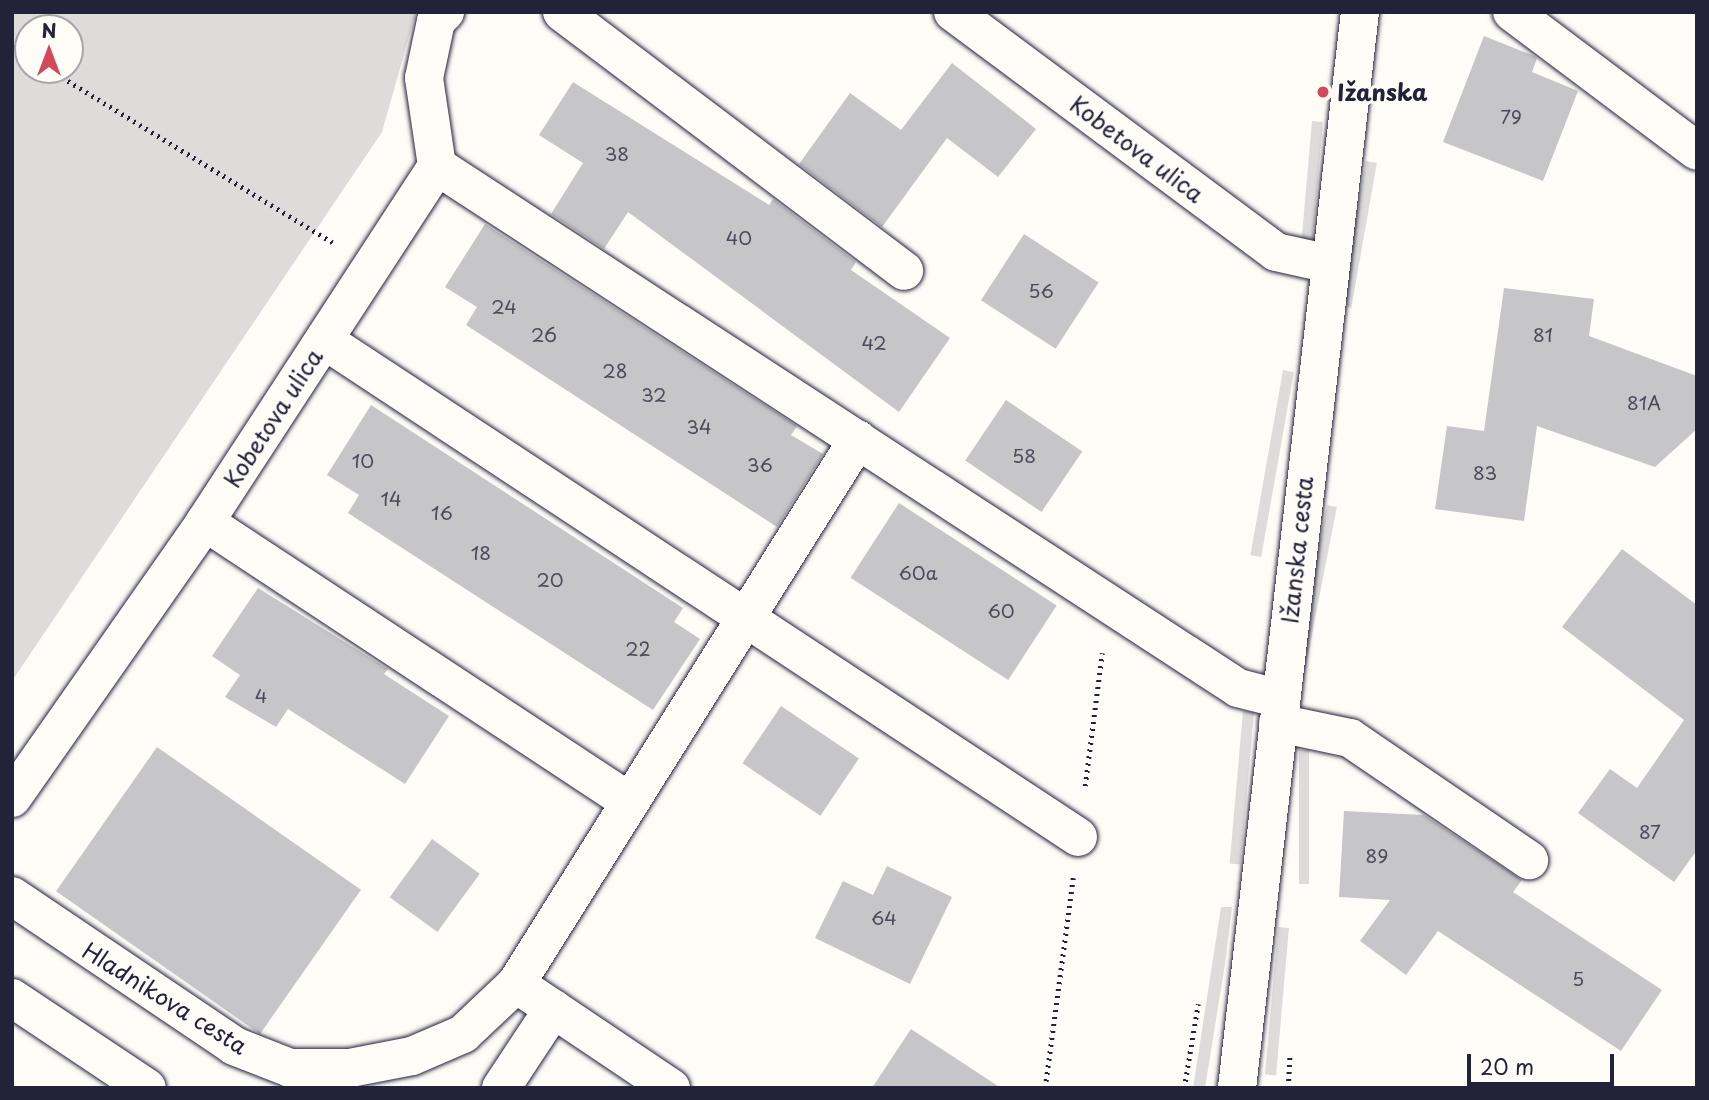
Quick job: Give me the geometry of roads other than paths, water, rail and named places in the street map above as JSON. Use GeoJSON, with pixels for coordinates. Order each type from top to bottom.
{"type":"FeatureCollection","features":[{"type":"Feature","properties":{"kind":"street"},"geometry":{"type":"LineString","coordinates":[[444,12],[436,21],[424,78],[437,166],[1238,688],[1279,711],[1350,738],[1529,860]]}},
{"type":"Feature","properties":{"kind":"street"},"geometry":{"type":"LineString","coordinates":[[562,12],[904,271]]}},
{"type":"Feature","properties":{"kind":"street","name":"Kobetova ulica"},"geometry":{"type":"LineString","coordinates":[[953,12],[1276,252],[1330,264]]}},
{"type":"Feature","properties":{"kind":"street","name":"Ižanska cesta"},"geometry":{"type":"LineString","coordinates":[[1237,1088],[1360,12]]}},
{"type":"Feature","properties":{"kind":"street"},"geometry":{"type":"LineString","coordinates":[[1512,12],[1697,151]]}},
{"type":"Feature","properties":{"kind":"street","name":"Kobetova ulica"},"geometry":{"type":"LineString","coordinates":[[12,798],[205,522],[437,166]]}},
{"type":"Feature","properties":{"kind":"street"},"geometry":{"type":"LineString","coordinates":[[324,340],[744,620],[1078,837]]}},
{"type":"Feature","properties":{"kind":"street","name":"Hladnikova cesta"},"geometry":{"type":"LineString","coordinates":[[12,896],[234,1046],[290,1068],[350,1068],[412,1056],[463,1034],[516,984],[858,439]]}},
{"type":"Feature","properties":{"kind":"street"},"geometry":{"type":"LineString","coordinates":[[205,522],[631,802]]}},
{"type":"Feature","properties":{"kind":"street"},"geometry":{"type":"LineString","coordinates":[[516,984],[671,1088]]}},
{"type":"Feature","properties":{"kind":"street"},"geometry":{"type":"LineString","coordinates":[[12,998],[147,1088]]}},
{"type":"Feature","properties":{"kind":"street"},"geometry":{"type":"LineString","coordinates":[[500,1088],[553,1009]]}},
{"type":"Feature","properties":{"kind":"place","name":"Ižanska"},"geometry":{"type":"Point","coordinates":[1323,92]}}]}
